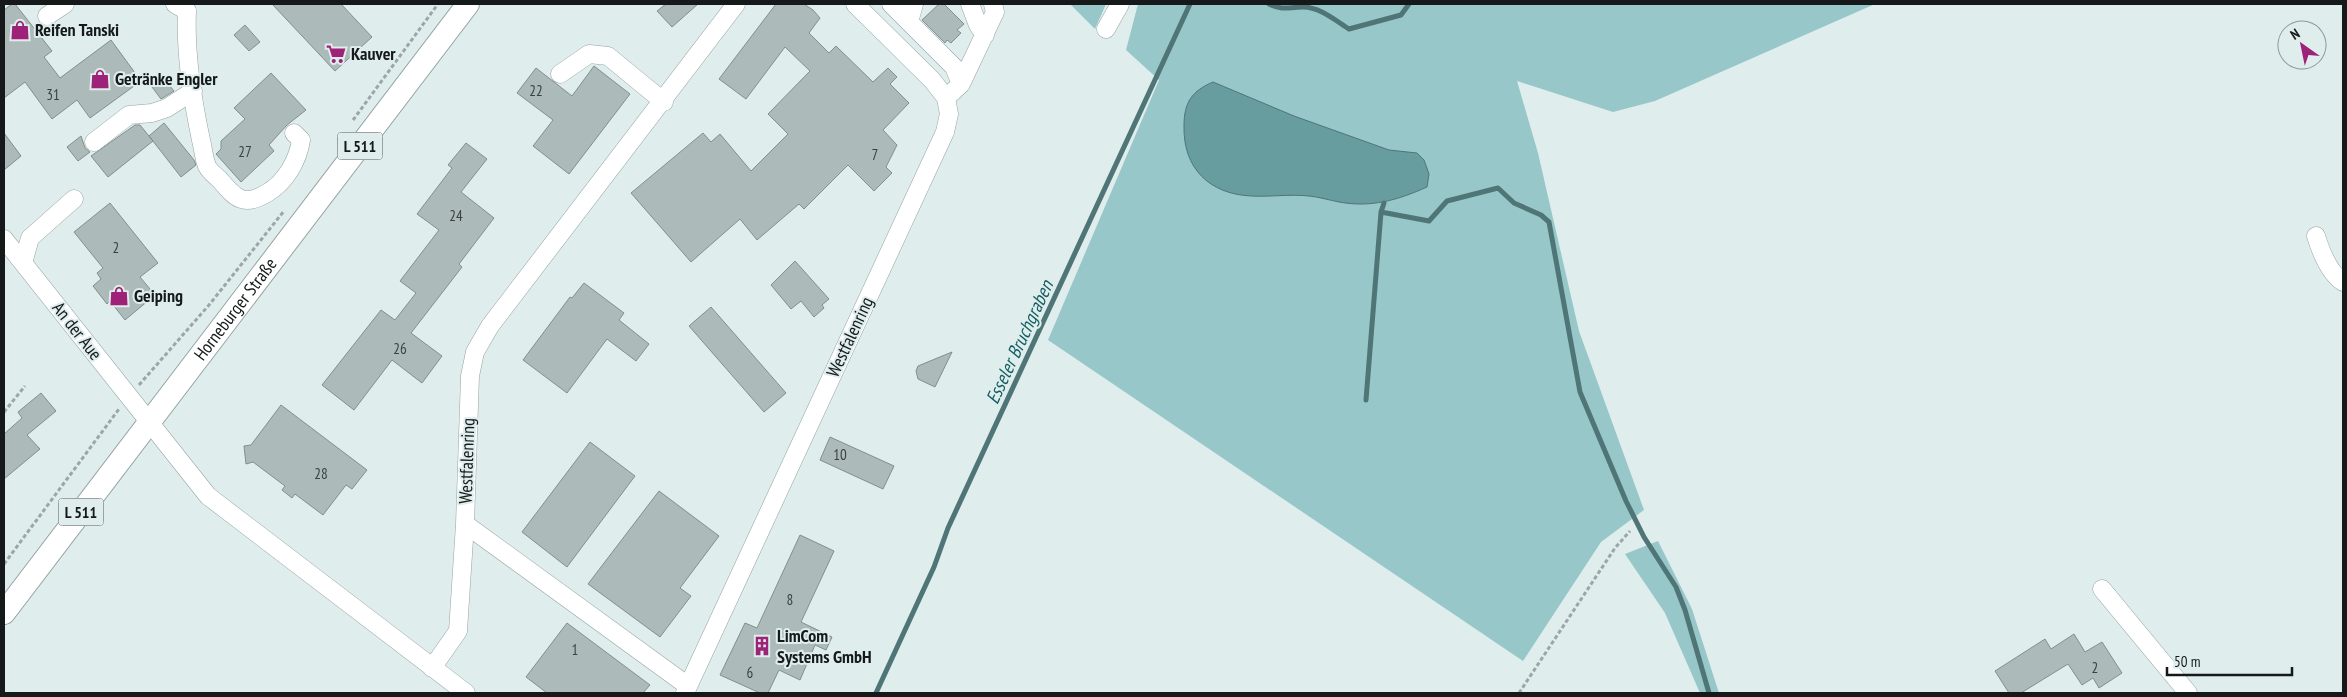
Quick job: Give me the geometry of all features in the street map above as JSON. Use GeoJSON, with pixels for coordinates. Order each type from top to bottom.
{"type":"FeatureCollection","features":[{"type":"Feature","properties":{"kind":"main road","name":"Horneburger Straße"},"geometry":{"type":"LineString","coordinates":[[4,613],[468,4]]}},
{"type":"Feature","properties":{"kind":"street"},"geometry":{"type":"LineString","coordinates":[[47,16],[65,4]]}},
{"type":"Feature","properties":{"kind":"street","name":"Westfalenring"},"geometry":{"type":"LineString","coordinates":[[432,668],[458,631],[465,524],[470,376],[475,352],[490,326],[664,102],[736,4]]}},
{"type":"Feature","properties":{"kind":"street"},"geometry":{"type":"LineString","coordinates":[[855,4],[932,80],[946,98],[961,84],[982,30],[995,12],[993,4]]}},
{"type":"Feature","properties":{"kind":"street"},"geometry":{"type":"LineString","coordinates":[[960,4],[982,30]]}},
{"type":"Feature","properties":{"kind":"street"},"geometry":{"type":"LineString","coordinates":[[970,4],[982,30]]}},
{"type":"Feature","properties":{"kind":"street"},"geometry":{"type":"LineString","coordinates":[[1106,29],[1120,4]]}},
{"type":"Feature","properties":{"kind":"street"},"geometry":{"type":"LineString","coordinates":[[181,7],[194,91],[196,118],[207,167],[234,196],[244,201],[259,198],[273,190],[291,169],[298,156],[301,140],[294,134]]}},
{"type":"Feature","properties":{"kind":"street"},"geometry":{"type":"LineString","coordinates":[[903,9],[954,67],[961,84]]}},
{"type":"Feature","properties":{"kind":"street"},"geometry":{"type":"LineString","coordinates":[[560,74],[589,54],[608,56],[664,102]]}},
{"type":"Feature","properties":{"kind":"street"},"geometry":{"type":"LineString","coordinates":[[94,142],[129,115],[152,113],[167,108],[194,91]]}},
{"type":"Feature","properties":{"kind":"street","name":"Westfalenring"},"geometry":{"type":"LineString","coordinates":[[686,690],[945,132],[948,114],[946,98]]}},
{"type":"Feature","properties":{"kind":"street"},"geometry":{"type":"LineString","coordinates":[[23,263],[30,238],[74,199]]}},
{"type":"Feature","properties":{"kind":"street"},"geometry":{"type":"LineString","coordinates":[[2316,236],[2321,251],[2337,278],[2343,282]]}},
{"type":"Feature","properties":{"kind":"street","name":"An der Aue"},"geometry":{"type":"LineString","coordinates":[[4,239],[149,424]]}},
{"type":"Feature","properties":{"kind":"street"},"geometry":{"type":"LineString","coordinates":[[149,424],[208,496],[466,693]]}},
{"type":"Feature","properties":{"kind":"street"},"geometry":{"type":"LineString","coordinates":[[465,524],[686,690]]}},
{"type":"Feature","properties":{"kind":"street"},"geometry":{"type":"LineString","coordinates":[[2102,589],[2188,693]]}},
{"type":"Feature","properties":{"kind":"path"},"geometry":{"type":"LineString","coordinates":[[348,127],[438,4]]}},
{"type":"Feature","properties":{"kind":"path"},"geometry":{"type":"LineString","coordinates":[[4,564],[128,397],[209,305],[289,205]]}},
{"type":"Feature","properties":{"kind":"path"},"geometry":{"type":"LineString","coordinates":[[4,412],[25,386]]}},
{"type":"Feature","properties":{"kind":"path"},"geometry":{"type":"LineString","coordinates":[[1519,693],[1615,548],[1630,531]]}},
{"type":"Feature","properties":{"kind":"shaded area"},"geometry":{"type":"Polygon","coordinates":[[[1070,4],[1106,4],[1095,29],[1070,4]]]}},
{"type":"Feature","properties":{"kind":"shaded area"},"geometry":{"type":"Polygon","coordinates":[[[1138,4],[1875,4],[1655,101],[1613,112],[1517,81],[1538,153],[1579,331],[1644,510],[1601,542],[1523,661],[1048,340],[1159,80],[1126,50],[1138,4]]]}},
{"type":"Feature","properties":{"kind":"shaded area"},"geometry":{"type":"Polygon","coordinates":[[[1213,82],[1294,116],[1389,150],[1417,153],[1424,160],[1429,174],[1427,187],[1406,196],[1384,202],[1362,204],[1351,204],[1302,195],[1251,196],[1223,190],[1201,176],[1188,154],[1185,141],[1184,118],[1188,104],[1200,89],[1213,82]]]}},
{"type":"Feature","properties":{"kind":"shaded area"},"geometry":{"type":"Polygon","coordinates":[[[1658,541],[1692,609],[1719,693],[1700,693],[1665,613],[1625,554],[1658,541]]]}},
{"type":"Feature","properties":{"kind":"building"},"geometry":{"type":"Polygon","coordinates":[[[15,4],[52,51],[44,57],[60,78],[111,40],[141,81],[90,118],[77,100],[52,119],[25,82],[4,98],[4,10],[15,4]]]}},
{"type":"Feature","properties":{"kind":"building","name":"Kauver"},"geometry":{"type":"Polygon","coordinates":[[[272,4],[341,4],[372,37],[335,71],[272,4]]]}},
{"type":"Feature","properties":{"kind":"building"},"geometry":{"type":"Polygon","coordinates":[[[666,4],[698,4],[672,27],[657,11],[666,4]]]}},
{"type":"Feature","properties":{"kind":"building"},"geometry":{"type":"Polygon","coordinates":[[[776,4],[804,4],[813,10],[820,18],[809,33],[829,53],[836,46],[873,82],[888,68],[897,77],[890,84],[909,103],[883,130],[897,145],[886,167],[892,173],[874,191],[848,165],[804,209],[799,204],[757,240],[740,219],[691,262],[631,193],[703,133],[711,142],[720,134],[751,171],[788,134],[768,114],[810,71],[785,47],[746,99],[719,79],[776,4]]]}},
{"type":"Feature","properties":{"kind":"building"},"geometry":{"type":"Polygon","coordinates":[[[939,4],[944,4],[964,24],[957,30],[961,33],[951,43],[947,40],[945,43],[922,20],[939,4]]]}},
{"type":"Feature","properties":{"kind":"building"},"geometry":{"type":"Polygon","coordinates":[[[245,25],[260,42],[249,51],[234,35],[245,25]]]}},
{"type":"Feature","properties":{"kind":"building"},"geometry":{"type":"Polygon","coordinates":[[[594,66],[630,94],[569,174],[533,146],[553,120],[517,93],[536,68],[572,96],[594,66]]]}},
{"type":"Feature","properties":{"kind":"building"},"geometry":{"type":"Polygon","coordinates":[[[271,73],[306,110],[287,125],[269,145],[274,151],[241,182],[216,154],[221,149],[221,141],[245,119],[234,108],[271,73]]]}},
{"type":"Feature","properties":{"kind":"building"},"geometry":{"type":"Polygon","coordinates":[[[161,75],[174,91],[161,99],[149,83],[161,75]]]}},
{"type":"Feature","properties":{"kind":"building"},"geometry":{"type":"Polygon","coordinates":[[[164,123],[196,165],[181,177],[149,136],[164,123]]]}},
{"type":"Feature","properties":{"kind":"building"},"geometry":{"type":"Polygon","coordinates":[[[135,125],[140,125],[153,141],[108,177],[91,156],[135,125]]]}},
{"type":"Feature","properties":{"kind":"building"},"geometry":{"type":"Polygon","coordinates":[[[4,133],[21,156],[4,170],[4,133]]]}},
{"type":"Feature","properties":{"kind":"building"},"geometry":{"type":"Polygon","coordinates":[[[81,136],[85,148],[90,152],[78,161],[67,147],[81,136]]]}},
{"type":"Feature","properties":{"kind":"building"},"geometry":{"type":"Polygon","coordinates":[[[466,143],[487,159],[461,192],[494,218],[459,264],[462,267],[411,333],[442,356],[422,383],[392,360],[354,410],[322,385],[381,310],[395,320],[416,293],[400,281],[439,230],[417,214],[452,168],[448,165],[466,143]]]}},
{"type":"Feature","properties":{"kind":"building"},"geometry":{"type":"Polygon","coordinates":[[[110,203],[158,263],[140,277],[155,295],[125,320],[110,301],[107,304],[93,286],[101,279],[97,273],[103,268],[74,232],[110,203]]]}},
{"type":"Feature","properties":{"kind":"building"},"geometry":{"type":"Polygon","coordinates":[[[795,261],[829,299],[822,305],[824,308],[814,317],[801,301],[791,309],[771,285],[795,261]]]}},
{"type":"Feature","properties":{"kind":"building"},"geometry":{"type":"Polygon","coordinates":[[[584,283],[624,313],[619,320],[649,344],[636,361],[607,339],[567,393],[523,360],[570,297],[572,298],[584,283]]]}},
{"type":"Feature","properties":{"kind":"building"},"geometry":{"type":"Polygon","coordinates":[[[711,307],[786,393],[764,412],[689,326],[711,307]]]}},
{"type":"Feature","properties":{"kind":"building"},"geometry":{"type":"Polygon","coordinates":[[[952,352],[935,387],[918,379],[916,371],[918,366],[952,352]]]}},
{"type":"Feature","properties":{"kind":"building"},"geometry":{"type":"Polygon","coordinates":[[[41,393],[56,411],[27,435],[40,449],[4,479],[4,434],[22,418],[18,412],[41,393]]]}},
{"type":"Feature","properties":{"kind":"building"},"geometry":{"type":"Polygon","coordinates":[[[281,405],[367,470],[352,489],[346,485],[323,515],[295,494],[292,498],[282,490],[285,486],[253,462],[246,464],[244,446],[251,445],[281,405]]]}},
{"type":"Feature","properties":{"kind":"building"},"geometry":{"type":"Polygon","coordinates":[[[830,437],[894,466],[883,489],[820,460],[830,437]]]}},
{"type":"Feature","properties":{"kind":"building"},"geometry":{"type":"Polygon","coordinates":[[[590,442],[635,476],[567,567],[522,532],[590,442]]]}},
{"type":"Feature","properties":{"kind":"building"},"geometry":{"type":"Polygon","coordinates":[[[659,491],[719,536],[680,588],[691,596],[660,637],[588,584],[659,491]]]}},
{"type":"Feature","properties":{"kind":"building"},"geometry":{"type":"Polygon","coordinates":[[[800,535],[834,551],[801,622],[832,637],[826,650],[815,645],[800,680],[779,670],[768,693],[760,693],[720,675],[745,623],[757,628],[800,535]]]}},
{"type":"Feature","properties":{"kind":"building"},"geometry":{"type":"Polygon","coordinates":[[[567,623],[650,685],[643,693],[547,693],[526,677],[567,623]]]}},
{"type":"Feature","properties":{"kind":"building"},"geometry":{"type":"Polygon","coordinates":[[[2074,634],[2085,652],[2102,642],[2122,673],[2099,688],[2093,678],[2082,685],[2068,664],[2021,693],[2009,693],[1995,671],[2045,639],[2051,649],[2074,634]]]}},
{"type":"Feature","properties":{"kind":"waterway","name":"Esseler Bruchgraben"},"geometry":{"type":"LineString","coordinates":[[876,693],[934,567],[948,528],[1190,4]]}},
{"type":"Feature","properties":{"kind":"waterway","name":"Esseler Bruchgraben"},"geometry":{"type":"LineString","coordinates":[[1269,4],[1282,8],[1303,7],[1316,9],[1349,29],[1401,15],[1409,4]]}},
{"type":"Feature","properties":{"kind":"waterway"},"geometry":{"type":"LineString","coordinates":[[1384,203],[1381,212],[1429,221],[1447,201],[1498,188],[1514,203],[1541,215],[1549,222],[1580,392],[1626,501],[1644,537],[1676,587],[1685,610],[1709,693]]}},
{"type":"Feature","properties":{"kind":"waterway"},"geometry":{"type":"LineString","coordinates":[[1366,400],[1381,212]]}},
{"type":"Feature","properties":{"kind":"place","name":"Reifen Tanski"},"geometry":{"type":"Point","coordinates":[20,30]}},
{"type":"Feature","properties":{"kind":"place","name":"Kauver"},"geometry":{"type":"Point","coordinates":[336,54]}},
{"type":"Feature","properties":{"kind":"place","name":"Getränke Engler"},"geometry":{"type":"Point","coordinates":[100,79]}},
{"type":"Feature","properties":{"kind":"place","name":"Geiping"},"geometry":{"type":"Point","coordinates":[119,296]}},
{"type":"Feature","properties":{"kind":"place","name":"LimCom Systems GmbH"},"geometry":{"type":"Point","coordinates":[762,646]}}]}
